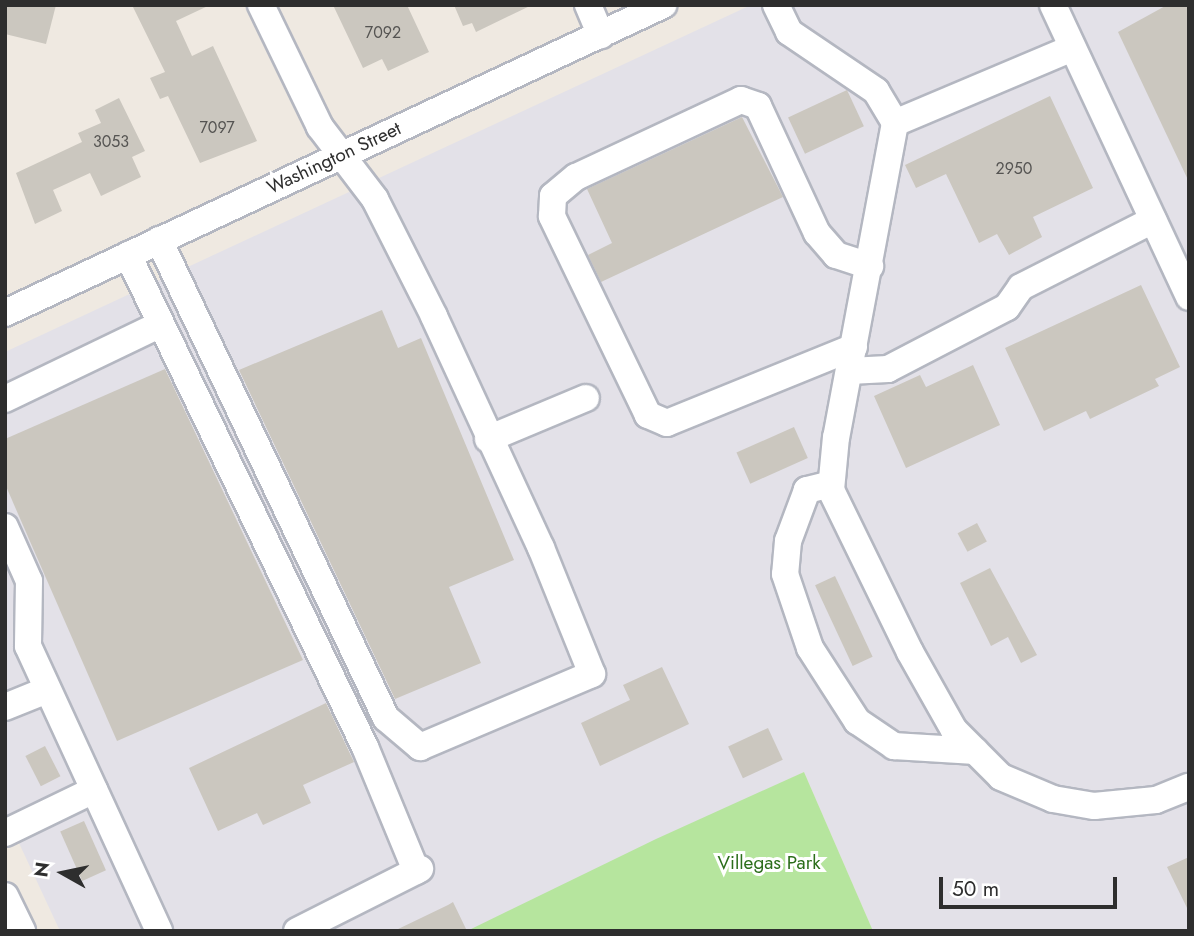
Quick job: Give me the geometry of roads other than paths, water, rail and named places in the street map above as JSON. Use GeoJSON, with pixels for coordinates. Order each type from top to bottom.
{"type":"FeatureCollection","features":[{"type":"Feature","properties":{"kind":"street"},"geometry":{"type":"LineString","coordinates":[[159,240],[386,718],[421,747],[593,674],[541,548],[488,439],[435,316],[375,199],[320,127],[261,5]]}},
{"type":"Feature","properties":{"kind":"street"},"geometry":{"type":"LineString","coordinates":[[588,5],[601,35]]}},
{"type":"Feature","properties":{"kind":"street","name":"Washington Street"},"geometry":{"type":"LineString","coordinates":[[5,313],[663,5]]}},
{"type":"Feature","properties":{"kind":"street"},"geometry":{"type":"LineString","coordinates":[[776,5],[789,32],[876,91],[895,123],[851,359],[831,484],[910,652],[954,730],[1002,776],[1053,799],[1094,806],[1156,800],[1189,787]]}},
{"type":"Feature","properties":{"kind":"street"},"geometry":{"type":"LineString","coordinates":[[1053,5],[1070,49],[1189,297]]}},
{"type":"Feature","properties":{"kind":"street"},"geometry":{"type":"LineString","coordinates":[[895,123],[1070,49]]}},
{"type":"Feature","properties":{"kind":"street"},"geometry":{"type":"LineString","coordinates":[[870,266],[836,255],[817,233],[758,106],[741,100],[576,177],[553,196],[552,216],[648,415],[667,423],[851,359],[888,369],[1007,307],[1021,287],[1153,220]]}},
{"type":"Feature","properties":{"kind":"street"},"geometry":{"type":"LineString","coordinates":[[128,255],[159,325],[365,747],[418,870],[297,931]]}},
{"type":"Feature","properties":{"kind":"street"},"geometry":{"type":"LineString","coordinates":[[5,399],[159,325]]}},
{"type":"Feature","properties":{"kind":"street"},"geometry":{"type":"LineString","coordinates":[[488,439],[586,398]]}},
{"type":"Feature","properties":{"kind":"street"},"geometry":{"type":"LineString","coordinates":[[831,484],[807,490],[788,541],[785,574],[810,648],[857,721],[894,746],[975,751]]}},
{"type":"Feature","properties":{"kind":"street"},"geometry":{"type":"LineString","coordinates":[[5,527],[29,581],[28,646],[159,931]]}},
{"type":"Feature","properties":{"kind":"street"},"geometry":{"type":"LineString","coordinates":[[5,707],[47,690]]}},
{"type":"Feature","properties":{"kind":"street"},"geometry":{"type":"LineString","coordinates":[[5,833],[94,790]]}},
{"type":"Feature","properties":{"kind":"street"},"geometry":{"type":"LineString","coordinates":[[5,896],[22,931]]}},
{"type":"Feature","properties":{"kind":"park label","name":"Villegas Park"},"geometry":{"type":"Point","coordinates":[769,863]}}]}
